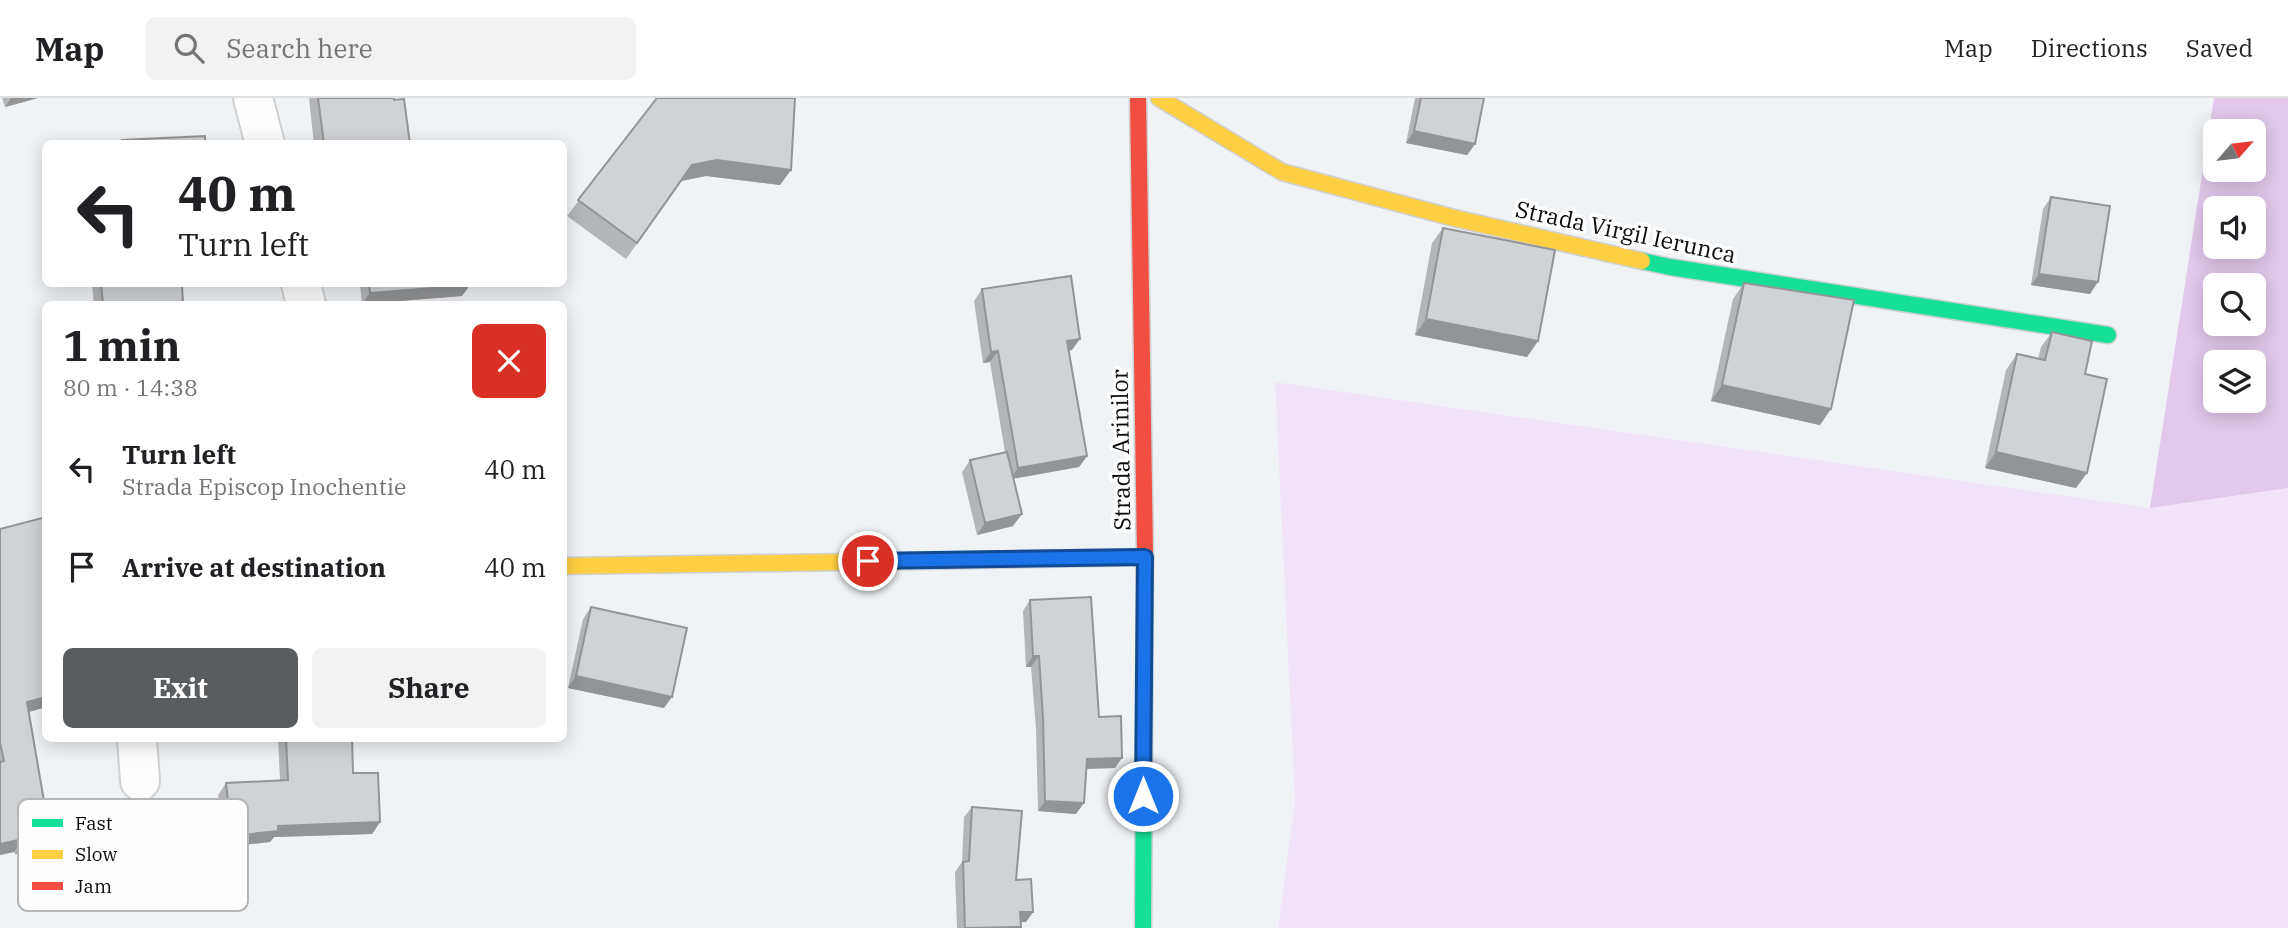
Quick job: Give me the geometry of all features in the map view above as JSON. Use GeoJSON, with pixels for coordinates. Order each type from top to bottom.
{"type":"FeatureCollection","features":[{"type":"Feature","properties":{"kind":"street"},"geometry":{"type":"LineString","coordinates":[[254,98],[264,140]]}},
{"type":"Feature","properties":{"kind":"street","name":"Strada Arinilor"},"geometry":{"type":"LineString","coordinates":[[1138,98],[1145,557],[1143,928]]}},
{"type":"Feature","properties":{"kind":"street","name":"Strada Virgil Ierunca"},"geometry":{"type":"LineString","coordinates":[[1159,98],[1282,172],[1454,218],[1670,267],[2108,335]]}},
{"type":"Feature","properties":{"kind":"street"},"geometry":{"type":"LineString","coordinates":[[567,566],[1145,557]]}},
{"type":"Feature","properties":{"kind":"street"},"geometry":{"type":"LineString","coordinates":[[137,742],[140,781]]}},
{"type":"Feature","properties":{"kind":"shaded area"},"geometry":{"type":"Polygon","coordinates":[[[2214,98],[2288,98],[2288,488],[2150,508],[2203,168],[2203,182],[2266,182],[2266,119],[2211,119],[2214,98]]]}},
{"type":"Feature","properties":{"kind":"shaded area"},"geometry":{"type":"Polygon","coordinates":[[[1275,382],[2150,508],[2288,488],[2288,928],[1278,928],[1295,801],[1275,382]]]}},
{"type":"Feature","properties":{"kind":"building"},"geometry":{"type":"Polygon","coordinates":[[[318,98],[404,99],[409,140],[323,140],[318,98]]]}},
{"type":"Feature","properties":{"kind":"building"},"geometry":{"type":"Polygon","coordinates":[[[657,98],[795,98],[791,170],[717,160],[692,165],[637,243],[578,200],[657,98]]]}},
{"type":"Feature","properties":{"kind":"building"},"geometry":{"type":"Polygon","coordinates":[[[1421,98],[1484,98],[1475,144],[1414,131],[1421,98]]]}},
{"type":"Feature","properties":{"kind":"building"},"geometry":{"type":"Polygon","coordinates":[[[205,136],[205,140],[122,140],[205,136]]]}},
{"type":"Feature","properties":{"kind":"building"},"geometry":{"type":"Polygon","coordinates":[[[2051,197],[2110,206],[2098,282],[2039,274],[2051,197]]]}},
{"type":"Feature","properties":{"kind":"building"},"geometry":{"type":"Polygon","coordinates":[[[1443,228],[1555,250],[1538,341],[1426,319],[1443,228]]]}},
{"type":"Feature","properties":{"kind":"building"},"geometry":{"type":"Polygon","coordinates":[[[1071,276],[1080,339],[1067,341],[1087,456],[1018,468],[998,351],[991,352],[982,289],[1071,276]]]}},
{"type":"Feature","properties":{"kind":"building"},"geometry":{"type":"Polygon","coordinates":[[[1744,283],[1854,300],[1831,409],[1722,385],[1744,283]]]}},
{"type":"Feature","properties":{"kind":"building"},"geometry":{"type":"Polygon","coordinates":[[[101,287],[182,287],[183,301],[103,301],[101,287]]]}},
{"type":"Feature","properties":{"kind":"building"},"geometry":{"type":"Polygon","coordinates":[[[369,287],[445,287],[370,293],[369,287]]]}},
{"type":"Feature","properties":{"kind":"building"},"geometry":{"type":"Polygon","coordinates":[[[2052,332],[2092,341],[2085,374],[2107,379],[2087,473],[1996,452],[2017,354],[2045,360],[2052,332]]]}},
{"type":"Feature","properties":{"kind":"building"},"geometry":{"type":"Polygon","coordinates":[[[1007,452],[1022,514],[985,523],[970,460],[1007,452]]]}},
{"type":"Feature","properties":{"kind":"building"},"geometry":{"type":"Polygon","coordinates":[[[42,518],[42,698],[27,702],[44,799],[18,799],[18,840],[0,844],[0,762],[4,761],[0,743],[0,529],[42,518]]]}},
{"type":"Feature","properties":{"kind":"building"},"geometry":{"type":"Polygon","coordinates":[[[1091,597],[1099,717],[1121,716],[1122,758],[1087,759],[1084,803],[1045,801],[1039,656],[1033,656],[1030,600],[1091,597]]]}},
{"type":"Feature","properties":{"kind":"building"},"geometry":{"type":"Polygon","coordinates":[[[591,607],[687,628],[672,697],[576,676],[591,607]]]}},
{"type":"Feature","properties":{"kind":"building"},"geometry":{"type":"Polygon","coordinates":[[[286,742],[352,742],[353,773],[378,773],[380,822],[278,826],[278,831],[248,834],[248,799],[228,799],[226,783],[288,780],[286,742]]]}},
{"type":"Feature","properties":{"kind":"building"},"geometry":{"type":"Polygon","coordinates":[[[972,807],[1022,811],[1016,880],[1031,879],[1033,912],[1020,912],[1021,927],[965,928],[963,862],[969,861],[972,807]]]}},
{"type":"Feature","properties":{"kind":"traffic: fast"},"geometry":{"type":"LineString","coordinates":[[1642,261],[2108,335]]}},
{"type":"Feature","properties":{"kind":"traffic: fast"},"geometry":{"type":"LineString","coordinates":[[1143,928],[1145,555]]}},
{"type":"Feature","properties":{"kind":"traffic: slow"},"geometry":{"type":"LineString","coordinates":[[1159,98],[1282,172],[1454,218],[1642,261]]}},
{"type":"Feature","properties":{"kind":"traffic: slow"},"geometry":{"type":"LineString","coordinates":[[567,566],[911,561]]}},
{"type":"Feature","properties":{"kind":"traffic: jam"},"geometry":{"type":"LineString","coordinates":[[1138,98],[1145,555]]}},
{"type":"Feature","properties":{"kind":"traffic: jam"},"geometry":{"type":"LineString","coordinates":[[911,561],[1145,557]]}},
{"type":"Feature","properties":{"kind":"route"},"geometry":{"type":"LineString","coordinates":[[868,561],[1145,557],[1143,796]]}}]}
